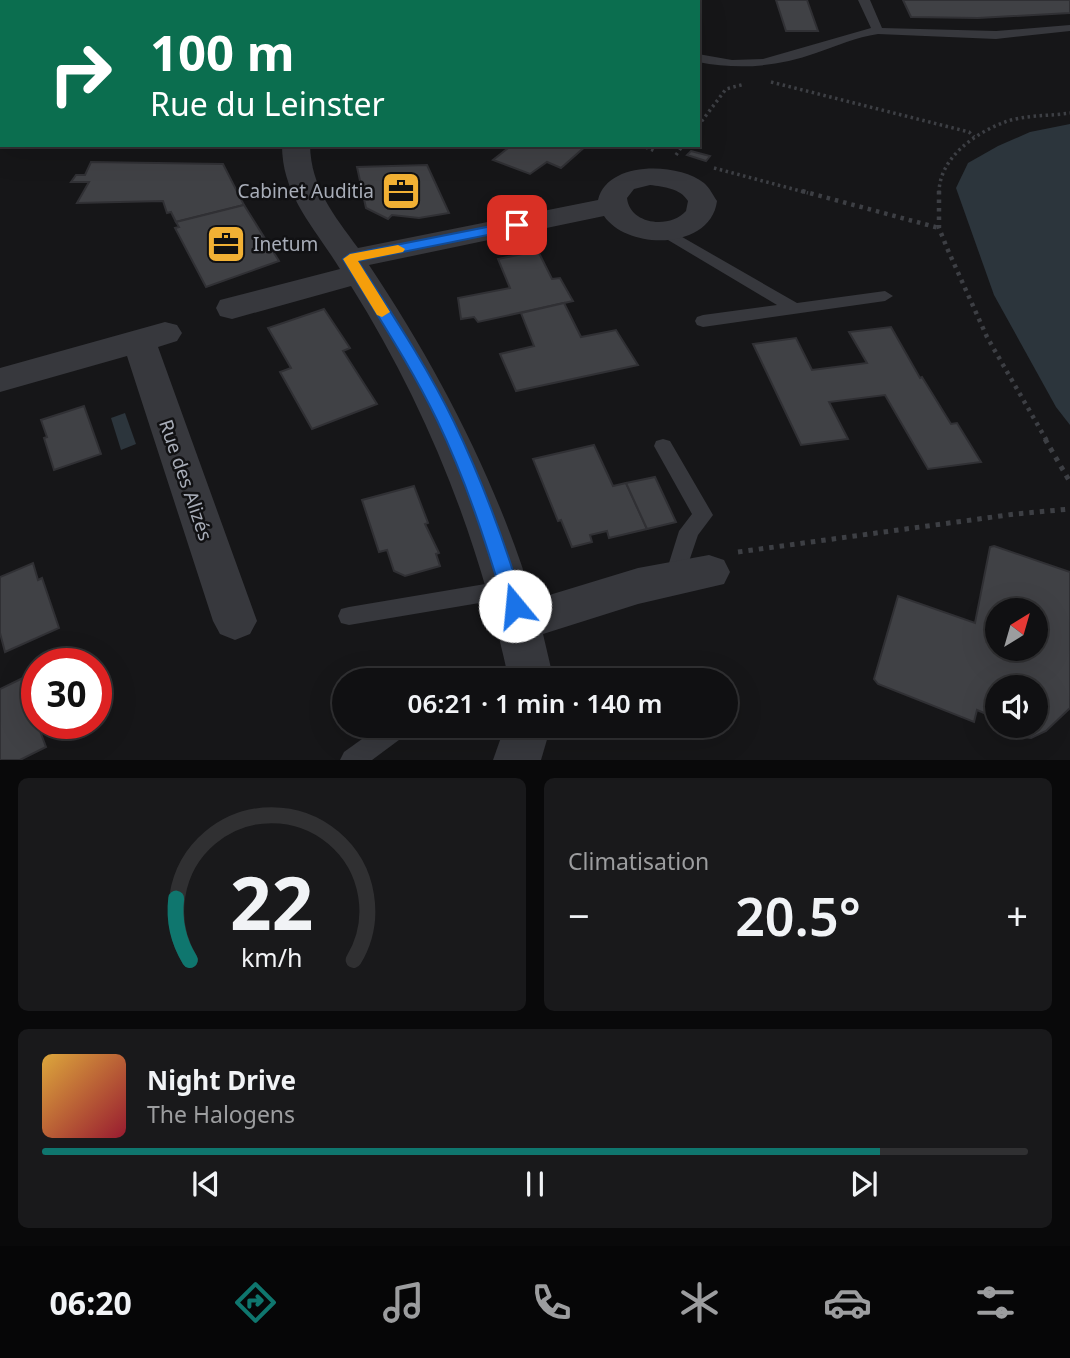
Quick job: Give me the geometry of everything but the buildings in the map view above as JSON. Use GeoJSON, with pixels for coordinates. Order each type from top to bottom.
{"type":"FeatureCollection","features":[{"type":"Feature","properties":{"kind":"street"},"geometry":{"type":"LineString","coordinates":[[296,147],[300,183],[314,212],[354,266],[404,345],[446,420],[487,517],[515,606],[529,668]]}},
{"type":"Feature","properties":{"kind":"street"},"geometry":{"type":"LineString","coordinates":[[663,177],[689,185],[704,201],[704,209],[691,224],[663,231],[625,221],[612,206],[611,197],[616,190],[635,179],[663,177]]}},
{"type":"Feature","properties":{"kind":"street"},"geometry":{"type":"LineString","coordinates":[[232,308],[354,266],[612,206]]}},
{"type":"Feature","properties":{"kind":"street","name":"Rue des Alizés"},"geometry":{"type":"LineString","coordinates":[[0,380],[152,336],[235,621]]}},
{"type":"Feature","properties":{"kind":"street"},"geometry":{"type":"LineString","coordinates":[[515,606],[692,575]]}},
{"type":"Feature","properties":{"kind":"street"},"geometry":{"type":"LineString","coordinates":[[517,760],[524,738]]}},
{"type":"Feature","properties":{"kind":"lane"},"geometry":{"type":"LineString","coordinates":[[864,0],[878,31]]}},
{"type":"Feature","properties":{"kind":"lane"},"geometry":{"type":"LineString","coordinates":[[700,58],[722,64],[760,65],[824,46],[847,35],[878,31],[996,35],[1070,28]]}},
{"type":"Feature","properties":{"kind":"lane"},"geometry":{"type":"LineString","coordinates":[[663,231],[794,308]]}},
{"type":"Feature","properties":{"kind":"lane"},"geometry":{"type":"LineString","coordinates":[[703,321],[885,296]]}},
{"type":"Feature","properties":{"kind":"lane"},"geometry":{"type":"LineString","coordinates":[[663,446],[703,515],[689,531],[692,575]]}},
{"type":"Feature","properties":{"kind":"lane"},"geometry":{"type":"LineString","coordinates":[[349,616],[515,606]]}},
{"type":"Feature","properties":{"kind":"lane"},"geometry":{"type":"LineString","coordinates":[[352,760],[382,738]]}},
{"type":"Feature","properties":{"kind":"path"},"geometry":{"type":"LineString","coordinates":[[761,80],[969,132],[974,137]]}},
{"type":"Feature","properties":{"kind":"path"},"geometry":{"type":"LineString","coordinates":[[700,122],[726,89],[749,83]]}},
{"type":"Feature","properties":{"kind":"path"},"geometry":{"type":"LineString","coordinates":[[1070,113],[1007,121],[974,137],[954,154],[939,182],[939,229],[986,337],[1070,482]]}},
{"type":"Feature","properties":{"kind":"path"},"geometry":{"type":"LineString","coordinates":[[645,147],[662,154]]}},
{"type":"Feature","properties":{"kind":"path"},"geometry":{"type":"LineString","coordinates":[[674,158],[687,161]]}},
{"type":"Feature","properties":{"kind":"path"},"geometry":{"type":"LineString","coordinates":[[714,168],[939,229]]}},
{"type":"Feature","properties":{"kind":"path"},"geometry":{"type":"LineString","coordinates":[[692,575],[704,557],[1015,514],[1070,509]]}},
{"type":"Feature","properties":{"kind":"shaded area"},"geometry":{"type":"Polygon","coordinates":[[[1070,124],[1070,425],[1056,407],[994,295],[956,188],[968,163],[998,146],[1030,132],[1070,124]]]}},
{"type":"Feature","properties":{"kind":"shaded area"},"geometry":{"type":"Polygon","coordinates":[[[125,413],[136,444],[121,450],[111,418],[125,413]]]}},
{"type":"Feature","properties":{"kind":"slow traffic"},"geometry":{"type":"LineString","coordinates":[[382,312],[350,259],[398,249]]}},
{"type":"Feature","properties":{"kind":"place","name":"Cabinet Auditia"},"geometry":{"type":"Point","coordinates":[401,191]}},
{"type":"Feature","properties":{"kind":"place","name":"Inetum"},"geometry":{"type":"Point","coordinates":[226,244]}},
{"type":"Feature","properties":{"kind":"route"},"geometry":{"type":"LineString","coordinates":[[515,606],[487,517],[446,420],[404,345],[350,259],[517,225]]}}]}
